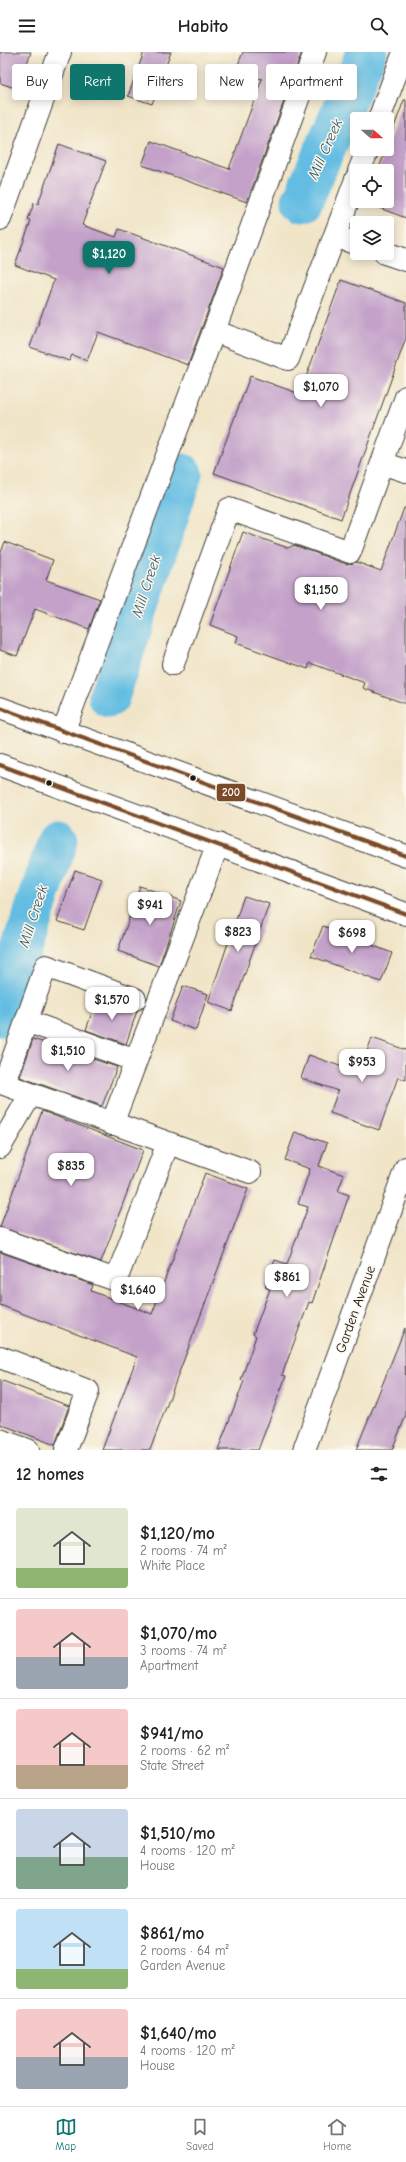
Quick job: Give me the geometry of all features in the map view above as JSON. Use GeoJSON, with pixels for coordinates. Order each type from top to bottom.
{"type":"FeatureCollection","features":[{"type":"Feature","properties":{"kind":"main road"},"geometry":{"type":"LineString","coordinates":[[0,219],[60,52]]}},
{"type":"Feature","properties":{"kind":"main road"},"geometry":{"type":"LineString","coordinates":[[64,732],[214,331],[314,52]]}},
{"type":"Feature","properties":{"kind":"main road"},"geometry":{"type":"LineString","coordinates":[[382,112],[404,52]]}},
{"type":"Feature","properties":{"kind":"main road"},"geometry":{"type":"LineString","coordinates":[[214,331],[288,359],[350,195]]}},
{"type":"Feature","properties":{"kind":"main road"},"geometry":{"type":"LineString","coordinates":[[334,236],[350,242]]}},
{"type":"Feature","properties":{"kind":"main road"},"geometry":{"type":"LineString","coordinates":[[394,256],[406,260]]}},
{"type":"Feature","properties":{"kind":"main road"},"geometry":{"type":"LineString","coordinates":[[173,664],[229,509],[350,552],[406,397]]}},
{"type":"Feature","properties":{"kind":"main road"},"geometry":{"type":"LineString","coordinates":[[382,463],[406,471]]}},
{"type":"Feature","properties":{"kind":"main road"},"geometry":{"type":"LineString","coordinates":[[0,708],[406,856]]}},
{"type":"Feature","properties":{"kind":"main road"},"geometry":{"type":"LineString","coordinates":[[0,765],[406,914]]}},
{"type":"Feature","properties":{"kind":"main road"},"geometry":{"type":"LineString","coordinates":[[112,1124],[218,844]]}},
{"type":"Feature","properties":{"kind":"main road"},"geometry":{"type":"LineString","coordinates":[[135,999],[46,966],[4,1084],[112,1124],[250,1172]]}},
{"type":"Feature","properties":{"kind":"main road"},"geometry":{"type":"LineString","coordinates":[[26,1021],[136,1062]]}},
{"type":"Feature","properties":{"kind":"main road"},"geometry":{"type":"LineString","coordinates":[[0,1146],[30,1094]]}},
{"type":"Feature","properties":{"kind":"main road"},"geometry":{"type":"LineString","coordinates":[[0,1239],[116,1280],[168,1143]]}},
{"type":"Feature","properties":{"kind":"main road","name":"Garden Avenue"},"geometry":{"type":"LineString","coordinates":[[304,1450],[406,1168]]}},
{"type":"Feature","properties":{"kind":"main road"},"geometry":{"type":"LineString","coordinates":[[0,1357],[88,1391],[66,1450]]}},
{"type":"Feature","properties":{"kind":"main road"},"geometry":{"type":"LineString","coordinates":[[0,1440],[28,1450]]}},
{"type":"Feature","properties":{"kind":"building"},"geometry":{"type":"Polygon","coordinates":[[[0,52],[31,52],[27,64],[12,64],[12,87],[0,83],[0,52]]]}},
{"type":"Feature","properties":{"kind":"building"},"geometry":{"type":"Polygon","coordinates":[[[144,52],[171,52],[167,64],[140,64],[144,52]]]}},
{"type":"Feature","properties":{"kind":"building"},"geometry":{"type":"Polygon","coordinates":[[[243,52],[302,52],[298,64],[266,64],[266,100],[284,100],[247,202],[142,165],[151,141],[229,169],[254,100],[258,100],[258,90],[262,79],[258,78],[258,64],[238,64],[243,52]]]}},
{"type":"Feature","properties":{"kind":"building"},"geometry":{"type":"Polygon","coordinates":[[[133,82],[133,98],[128,96],[133,82]]]}},
{"type":"Feature","properties":{"kind":"building"},"geometry":{"type":"Polygon","coordinates":[[[140,100],[153,100],[152,104],[140,100]]]}},
{"type":"Feature","properties":{"kind":"building"},"geometry":{"type":"Polygon","coordinates":[[[404,100],[406,100],[406,218],[379,208],[394,208],[394,164],[381,164],[383,156],[394,156],[394,127],[404,100]]]}},
{"type":"Feature","properties":{"kind":"building"},"geometry":{"type":"Polygon","coordinates":[[[59,144],[106,161],[82,225],[116,237],[119,229],[224,267],[188,365],[98,332],[87,361],[72,355],[69,361],[30,347],[54,280],[15,265],[31,221],[28,220],[34,203],[38,204],[59,144]]]}},
{"type":"Feature","properties":{"kind":"building"},"geometry":{"type":"Polygon","coordinates":[[[341,280],[406,303],[406,338],[341,519],[214,473],[250,376],[300,394],[341,280]]]}},
{"type":"Feature","properties":{"kind":"building"},"geometry":{"type":"Polygon","coordinates":[[[404,508],[406,508],[406,704],[363,688],[365,683],[310,663],[308,669],[236,643],[238,636],[210,625],[243,532],[288,548],[294,545],[346,564],[356,562],[381,571],[404,508]]]}},
{"type":"Feature","properties":{"kind":"building"},"geometry":{"type":"Polygon","coordinates":[[[5,542],[53,560],[46,580],[100,599],[89,629],[35,609],[17,656],[0,650],[0,555],[5,542]]]}},
{"type":"Feature","properties":{"kind":"building"},"geometry":{"type":"Polygon","coordinates":[[[75,870],[102,879],[84,930],[57,921],[75,870]]]}},
{"type":"Feature","properties":{"kind":"building"},"geometry":{"type":"Polygon","coordinates":[[[140,886],[181,901],[159,966],[118,951],[140,886]]]}},
{"type":"Feature","properties":{"kind":"building"},"geometry":{"type":"Polygon","coordinates":[[[244,896],[269,904],[232,1011],[208,1002],[244,896]]]}},
{"type":"Feature","properties":{"kind":"building"},"geometry":{"type":"Polygon","coordinates":[[[323,926],[392,953],[381,982],[311,956],[323,926]]]}},
{"type":"Feature","properties":{"kind":"building"},"geometry":{"type":"Polygon","coordinates":[[[183,986],[208,994],[196,1030],[170,1021],[183,986]]]}},
{"type":"Feature","properties":{"kind":"building"},"geometry":{"type":"Polygon","coordinates":[[[97,998],[137,1011],[126,1044],[86,1030],[97,998]]]}},
{"type":"Feature","properties":{"kind":"building"},"geometry":{"type":"Polygon","coordinates":[[[372,1038],[406,1050],[406,1080],[398,1077],[379,1130],[330,1113],[338,1091],[301,1078],[309,1055],[359,1073],[372,1038]]]}},
{"type":"Feature","properties":{"kind":"building"},"geometry":{"type":"Polygon","coordinates":[[[33,1039],[117,1067],[102,1106],[20,1077],[33,1039]]]}},
{"type":"Feature","properties":{"kind":"building"},"geometry":{"type":"Polygon","coordinates":[[[42,1111],[143,1150],[101,1262],[0,1227],[42,1111]]]}},
{"type":"Feature","properties":{"kind":"building"},"geometry":{"type":"Polygon","coordinates":[[[295,1132],[327,1143],[319,1166],[344,1175],[338,1191],[349,1195],[312,1303],[309,1302],[282,1375],[286,1376],[258,1450],[218,1450],[244,1381],[241,1380],[256,1336],[253,1334],[270,1289],[265,1287],[275,1260],[287,1264],[308,1207],[298,1204],[310,1169],[285,1160],[295,1132]]]}},
{"type":"Feature","properties":{"kind":"building"},"geometry":{"type":"Polygon","coordinates":[[[205,1173],[248,1189],[150,1450],[102,1450],[137,1357],[0,1305],[0,1252],[93,1285],[91,1291],[152,1314],[205,1173]]]}},
{"type":"Feature","properties":{"kind":"building"},"geometry":{"type":"Polygon","coordinates":[[[405,1328],[406,1415],[392,1450],[356,1450],[405,1328]]]}},
{"type":"Feature","properties":{"kind":"building"},"geometry":{"type":"Polygon","coordinates":[[[0,1380],[69,1406],[55,1445],[0,1424],[0,1380]]]}},
{"type":"Feature","properties":{"kind":"waterway","name":"Mill Creek"},"geometry":{"type":"LineString","coordinates":[[302,202],[367,52]]}},
{"type":"Feature","properties":{"kind":"waterway","name":"Mill Creek"},"geometry":{"type":"LineString","coordinates":[[109,697],[182,474]]}},
{"type":"Feature","properties":{"kind":"waterway","name":"Mill Creek"},"geometry":{"type":"LineString","coordinates":[[0,1016],[58,840]]}},
{"type":"Feature","properties":{"kind":"transit line","name":"200"},"geometry":{"type":"LineString","coordinates":[[0,708],[406,856]]}},
{"type":"Feature","properties":{"kind":"transit line","name":"200"},"geometry":{"type":"LineString","coordinates":[[0,765],[406,914]]}}]}
